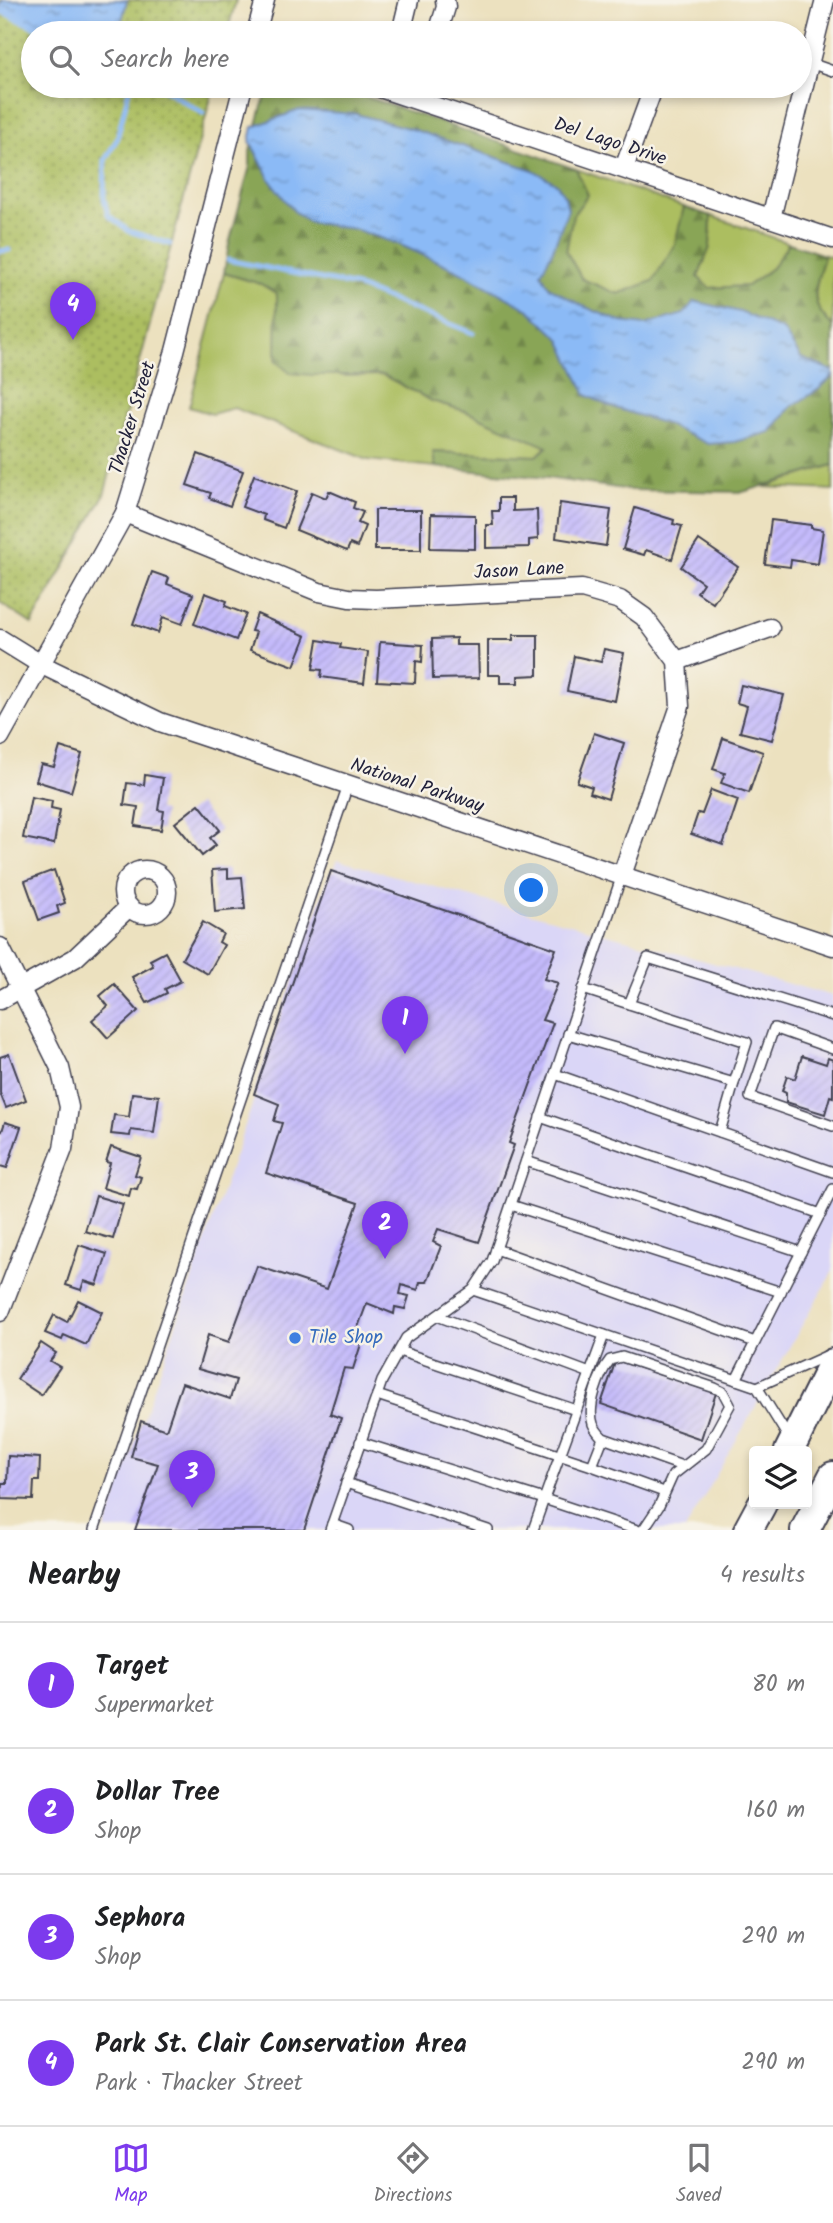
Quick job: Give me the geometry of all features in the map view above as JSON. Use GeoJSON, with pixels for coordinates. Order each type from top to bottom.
{"type":"FeatureCollection","features":[{"type":"Feature","properties":{"kind":"main road"},"geometry":{"type":"LineString","coordinates":[[792,1446],[833,1363]]}},
{"type":"Feature","properties":{"kind":"main road"},"geometry":{"type":"LineString","coordinates":[[805,1530],[833,1476]]}},
{"type":"Feature","properties":{"kind":"main road"},"geometry":{"type":"LineString","coordinates":[[748,1530],[759,1509]]}},
{"type":"Feature","properties":{"kind":"street"},"geometry":{"type":"LineString","coordinates":[[259,21],[265,0]]}},
{"type":"Feature","properties":{"kind":"street"},"geometry":{"type":"LineString","coordinates":[[404,21],[409,0]]}},
{"type":"Feature","properties":{"kind":"street"},"geometry":{"type":"LineString","coordinates":[[442,21],[445,0]]}},
{"type":"Feature","properties":{"kind":"street"},"geometry":{"type":"LineString","coordinates":[[812,55],[825,0]]}},
{"type":"Feature","properties":{"kind":"street","name":"Thacker Street"},"geometry":{"type":"LineString","coordinates":[[0,737],[125,513],[175,351],[240,98]]}},
{"type":"Feature","properties":{"kind":"street","name":"Del Lago Drive"},"geometry":{"type":"LineString","coordinates":[[422,98],[833,239]]}},
{"type":"Feature","properties":{"kind":"street"},"geometry":{"type":"LineString","coordinates":[[624,168],[650,98]]}},
{"type":"Feature","properties":{"kind":"street"},"geometry":{"type":"LineString","coordinates":[[771,219],[801,98]]}},
{"type":"Feature","properties":{"kind":"street","name":"Jason Lane"},"geometry":{"type":"LineString","coordinates":[[125,513],[319,592],[349,598],[582,589],[620,600],[644,617],[677,661]]}},
{"type":"Feature","properties":{"kind":"street"},"geometry":{"type":"LineString","coordinates":[[622,875],[680,706],[677,661],[770,628]]}},
{"type":"Feature","properties":{"kind":"street","name":"National Parkway"},"geometry":{"type":"LineString","coordinates":[[0,639],[42,665],[160,722],[833,946]]}},
{"type":"Feature","properties":{"kind":"street"},"geometry":{"type":"LineString","coordinates":[[0,1000],[75,957],[129,907]]}},
{"type":"Feature","properties":{"kind":"street"},"geometry":{"type":"LineString","coordinates":[[0,947],[60,1068],[69,1107],[63,1149],[0,1312]]}},
{"type":"Feature","properties":{"kind":"lane"},"geometry":{"type":"LineString","coordinates":[[812,65],[833,71]]}},
{"type":"Feature","properties":{"kind":"lane"},"geometry":{"type":"LineString","coordinates":[[94,1530],[348,785]]}},
{"type":"Feature","properties":{"kind":"lane"},"geometry":{"type":"LineString","coordinates":[[349,1530],[331,1527],[377,1395],[399,1351],[406,1338],[473,1290],[492,1261],[622,875]]}},
{"type":"Feature","properties":{"kind":"lane"},"geometry":{"type":"LineString","coordinates":[[629,1004],[648,958],[833,1016]]}},
{"type":"Feature","properties":{"kind":"lane"},"geometry":{"type":"LineString","coordinates":[[583,989],[747,1042],[720,1132]]}},
{"type":"Feature","properties":{"kind":"lane"},"geometry":{"type":"LineString","coordinates":[[833,1049],[774,1028],[750,1097],[833,1126]]}},
{"type":"Feature","properties":{"kind":"lane"},"geometry":{"type":"LineString","coordinates":[[568,1034],[734,1083]]}},
{"type":"Feature","properties":{"kind":"lane"},"geometry":{"type":"LineString","coordinates":[[555,1073],[833,1172]]}},
{"type":"Feature","properties":{"kind":"lane"},"geometry":{"type":"LineString","coordinates":[[540,1118],[821,1214]]}},
{"type":"Feature","properties":{"kind":"lane"},"geometry":{"type":"LineString","coordinates":[[526,1161],[802,1252]]}},
{"type":"Feature","properties":{"kind":"lane"},"geometry":{"type":"LineString","coordinates":[[736,1380],[833,1189]]}},
{"type":"Feature","properties":{"kind":"lane"},"geometry":{"type":"LineString","coordinates":[[511,1205],[781,1292]]}},
{"type":"Feature","properties":{"kind":"lane"},"geometry":{"type":"LineString","coordinates":[[496,1249],[755,1342]]}},
{"type":"Feature","properties":{"kind":"lane"},"geometry":{"type":"LineString","coordinates":[[473,1290],[757,1387],[790,1446]]}},
{"type":"Feature","properties":{"kind":"lane"},"geometry":{"type":"LineString","coordinates":[[437,1316],[590,1373]]}},
{"type":"Feature","properties":{"kind":"lane"},"geometry":{"type":"LineString","coordinates":[[533,1530],[604,1335]]}},
{"type":"Feature","properties":{"kind":"lane"},"geometry":{"type":"LineString","coordinates":[[399,1351],[576,1410]]}},
{"type":"Feature","properties":{"kind":"lane"},"geometry":{"type":"LineString","coordinates":[[757,1387],[833,1353]]}},
{"type":"Feature","properties":{"kind":"lane"},"geometry":{"type":"LineString","coordinates":[[643,1530],[659,1506],[673,1475],[706,1449],[728,1411],[728,1398],[715,1388],[622,1357],[610,1360],[600,1379],[592,1415],[593,1424],[603,1438],[682,1466]]}},
{"type":"Feature","properties":{"kind":"lane"},"geometry":{"type":"LineString","coordinates":[[377,1395],[664,1492]]}},
{"type":"Feature","properties":{"kind":"lane"},"geometry":{"type":"LineString","coordinates":[[592,1466],[603,1438]]}},
{"type":"Feature","properties":{"kind":"lane"},"geometry":{"type":"LineString","coordinates":[[360,1442],[637,1530]]}},
{"type":"Feature","properties":{"kind":"lane"},"geometry":{"type":"LineString","coordinates":[[346,1483],[488,1530]]}},
{"type":"Feature","properties":{"kind":"shaded area"},"geometry":{"type":"Polygon","coordinates":[[[337,860],[833,996],[833,1271],[685,1530],[105,1530],[337,860]]]}},
{"type":"Feature","properties":{"kind":"green space"},"geometry":{"type":"Polygon","coordinates":[[[0,0],[236,0],[230,21],[21,21],[21,98],[211,98],[104,495],[32,624],[0,603],[0,0]]]}},
{"type":"Feature","properties":{"kind":"green space"},"geometry":{"type":"Polygon","coordinates":[[[266,98],[370,98],[576,169],[588,195],[573,215],[566,251],[582,279],[618,294],[653,281],[675,244],[684,207],[711,216],[710,247],[698,277],[709,288],[747,286],[772,268],[789,243],[824,255],[815,293],[819,309],[833,326],[833,465],[743,492],[631,490],[547,478],[435,467],[433,452],[537,456],[547,447],[465,411],[432,401],[383,375],[290,373],[276,361],[277,294],[261,284],[224,273],[266,98]]]}},
{"type":"Feature","properties":{"kind":"green space"},"geometry":{"type":"Polygon","coordinates":[[[576,169],[684,207],[675,244],[653,281],[618,294],[582,279],[566,251],[573,215],[588,195],[576,169]]]}},
{"type":"Feature","properties":{"kind":"green space"},"geometry":{"type":"Polygon","coordinates":[[[711,216],[789,243],[772,268],[747,286],[709,288],[698,277],[710,247],[711,216]]]}},
{"type":"Feature","properties":{"kind":"green space"},"geometry":{"type":"Polygon","coordinates":[[[824,255],[833,257],[833,326],[824,317],[816,301],[816,284],[824,255]]]}},
{"type":"Feature","properties":{"kind":"green space"},"geometry":{"type":"Polygon","coordinates":[[[224,273],[261,284],[278,294],[276,361],[344,376],[383,375],[432,401],[465,411],[547,446],[537,456],[434,452],[435,467],[368,460],[234,408],[212,414],[189,407],[224,273]]]}},
{"type":"Feature","properties":{"kind":"green space"},"geometry":{"type":"Polygon","coordinates":[[[833,465],[833,490],[764,487],[833,465]]]}},
{"type":"Feature","properties":{"kind":"water"},"geometry":{"type":"Polygon","coordinates":[[[4,0],[127,0],[122,21],[21,21],[0,11],[0,4],[4,0]]]}},
{"type":"Feature","properties":{"kind":"water"},"geometry":{"type":"Polygon","coordinates":[[[299,110],[356,114],[415,130],[533,170],[557,184],[568,209],[541,273],[549,287],[583,306],[621,322],[645,325],[684,314],[694,301],[740,312],[783,330],[801,358],[833,371],[833,376],[819,389],[791,407],[770,432],[734,442],[708,444],[663,423],[609,406],[586,395],[560,339],[529,310],[457,270],[398,244],[354,229],[309,222],[294,211],[270,180],[250,141],[253,127],[299,110]]]}},
{"type":"Feature","properties":{"kind":"building"},"geometry":{"type":"Polygon","coordinates":[[[198,454],[243,471],[230,506],[209,498],[211,493],[187,485],[198,454]]]}},
{"type":"Feature","properties":{"kind":"building"},"geometry":{"type":"Polygon","coordinates":[[[254,475],[297,491],[284,528],[263,520],[264,515],[242,507],[254,475]]]}},
{"type":"Feature","properties":{"kind":"building"},"geometry":{"type":"Polygon","coordinates":[[[329,491],[355,502],[353,508],[363,512],[358,523],[365,526],[357,547],[350,544],[347,551],[296,530],[312,492],[326,498],[329,491]]]}},
{"type":"Feature","properties":{"kind":"building"},"geometry":{"type":"Polygon","coordinates":[[[499,498],[513,498],[513,511],[537,510],[538,539],[529,540],[529,547],[486,548],[486,525],[493,525],[492,511],[499,511],[499,498]]]}},
{"type":"Feature","properties":{"kind":"building"},"geometry":{"type":"Polygon","coordinates":[[[560,503],[611,510],[606,546],[556,538],[560,503]]]}},
{"type":"Feature","properties":{"kind":"building"},"geometry":{"type":"Polygon","coordinates":[[[635,508],[674,520],[673,524],[682,526],[672,559],[646,550],[644,555],[623,549],[635,508]]]}},
{"type":"Feature","properties":{"kind":"building"},"geometry":{"type":"Polygon","coordinates":[[[375,510],[421,510],[421,550],[375,550],[375,510]]]}},
{"type":"Feature","properties":{"kind":"building"},"geometry":{"type":"Polygon","coordinates":[[[431,514],[475,515],[475,549],[430,548],[431,514]]]}},
{"type":"Feature","properties":{"kind":"building"},"geometry":{"type":"Polygon","coordinates":[[[771,520],[811,525],[811,528],[823,530],[818,564],[791,560],[790,567],[765,564],[771,520]]]}},
{"type":"Feature","properties":{"kind":"building"},"geometry":{"type":"Polygon","coordinates":[[[699,540],[738,567],[713,603],[697,592],[703,583],[681,567],[699,540]]]}},
{"type":"Feature","properties":{"kind":"building"},"geometry":{"type":"Polygon","coordinates":[[[152,572],[169,578],[167,584],[193,594],[182,624],[163,617],[158,633],[133,624],[152,572]]]}},
{"type":"Feature","properties":{"kind":"building"},"geometry":{"type":"Polygon","coordinates":[[[205,593],[227,601],[225,606],[246,614],[236,640],[194,624],[205,593]]]}},
{"type":"Feature","properties":{"kind":"building"},"geometry":{"type":"Polygon","coordinates":[[[257,614],[306,636],[294,666],[250,650],[256,632],[251,631],[257,614]]]}},
{"type":"Feature","properties":{"kind":"building"},"geometry":{"type":"Polygon","coordinates":[[[513,635],[538,635],[538,675],[518,676],[518,683],[500,683],[500,675],[488,675],[488,640],[513,640],[513,635]]]}},
{"type":"Feature","properties":{"kind":"building"},"geometry":{"type":"Polygon","coordinates":[[[456,638],[456,645],[478,645],[479,678],[433,679],[432,639],[456,638]]]}},
{"type":"Feature","properties":{"kind":"building"},"geometry":{"type":"Polygon","coordinates":[[[318,640],[341,644],[340,648],[368,652],[364,683],[321,677],[322,670],[313,669],[318,640]]]}},
{"type":"Feature","properties":{"kind":"building"},"geometry":{"type":"Polygon","coordinates":[[[380,642],[423,645],[422,662],[416,661],[415,683],[377,681],[380,642]]]}},
{"type":"Feature","properties":{"kind":"building"},"geometry":{"type":"Polygon","coordinates":[[[604,649],[624,653],[615,701],[567,691],[574,656],[601,662],[604,649]]]}},
{"type":"Feature","properties":{"kind":"building"},"geometry":{"type":"Polygon","coordinates":[[[741,685],[784,695],[772,740],[740,732],[747,706],[737,703],[741,685]]]}},
{"type":"Feature","properties":{"kind":"building"},"geometry":{"type":"Polygon","coordinates":[[[594,733],[624,743],[608,799],[590,793],[592,787],[577,782],[594,733]]]}},
{"type":"Feature","properties":{"kind":"building"},"geometry":{"type":"Polygon","coordinates":[[[723,738],[763,752],[749,793],[721,783],[725,773],[713,769],[723,738]]]}},
{"type":"Feature","properties":{"kind":"building"},"geometry":{"type":"Polygon","coordinates":[[[60,747],[82,754],[71,792],[36,781],[41,764],[54,767],[60,747]]]}},
{"type":"Feature","properties":{"kind":"building"},"geometry":{"type":"Polygon","coordinates":[[[145,775],[163,778],[158,810],[164,811],[161,830],[135,826],[138,807],[124,805],[127,783],[144,785],[145,775]]]}},
{"type":"Feature","properties":{"kind":"building"},"geometry":{"type":"Polygon","coordinates":[[[711,790],[738,800],[723,845],[691,834],[698,813],[702,814],[711,790]]]}},
{"type":"Feature","properties":{"kind":"building"},"geometry":{"type":"Polygon","coordinates":[[[31,797],[52,801],[51,808],[60,810],[54,844],[23,838],[31,797]]]}},
{"type":"Feature","properties":{"kind":"building"},"geometry":{"type":"Polygon","coordinates":[[[199,804],[220,830],[210,838],[216,845],[202,856],[175,823],[199,804]]]}},
{"type":"Feature","properties":{"kind":"building"},"geometry":{"type":"Polygon","coordinates":[[[228,869],[228,878],[242,877],[245,909],[215,912],[212,870],[228,869]]]}},
{"type":"Feature","properties":{"kind":"building"},"geometry":{"type":"Polygon","coordinates":[[[54,870],[65,903],[57,906],[59,913],[39,920],[25,881],[54,870]]]}},
{"type":"Feature","properties":{"kind":"building"},"geometry":{"type":"Polygon","coordinates":[[[331,871],[556,949],[544,979],[558,983],[542,1020],[553,1023],[509,1143],[514,1145],[479,1242],[438,1229],[433,1242],[441,1246],[427,1282],[420,1282],[418,1290],[402,1285],[400,1294],[409,1296],[405,1309],[395,1307],[394,1314],[367,1303],[354,1338],[362,1341],[353,1369],[344,1368],[330,1414],[341,1418],[304,1530],[135,1530],[158,1464],[131,1457],[141,1421],[166,1430],[182,1383],[230,1399],[236,1380],[198,1369],[208,1335],[229,1342],[257,1266],[327,1289],[358,1203],[266,1173],[282,1123],[274,1121],[279,1104],[254,1094],[331,871]]]}},
{"type":"Feature","properties":{"kind":"building"},"geometry":{"type":"Polygon","coordinates":[[[203,922],[223,934],[219,942],[224,945],[208,974],[182,959],[203,922]]]}},
{"type":"Feature","properties":{"kind":"building"},"geometry":{"type":"Polygon","coordinates":[[[165,952],[181,981],[165,989],[167,993],[147,1003],[132,977],[153,966],[150,960],[165,952]]]}},
{"type":"Feature","properties":{"kind":"building"},"geometry":{"type":"Polygon","coordinates":[[[114,984],[138,1011],[108,1038],[92,1020],[108,1006],[100,996],[114,984]]]}},
{"type":"Feature","properties":{"kind":"building"},"geometry":{"type":"Polygon","coordinates":[[[9,1054],[26,1100],[6,1108],[0,1093],[0,1057],[9,1054]]]}},
{"type":"Feature","properties":{"kind":"building"},"geometry":{"type":"Polygon","coordinates":[[[802,1056],[826,1064],[828,1058],[833,1060],[833,1097],[830,1096],[825,1114],[786,1102],[786,1093],[782,1091],[787,1076],[795,1079],[802,1056]]]}},
{"type":"Feature","properties":{"kind":"building"},"geometry":{"type":"Polygon","coordinates":[[[132,1093],[159,1096],[154,1133],[131,1130],[130,1136],[111,1134],[114,1115],[129,1117],[132,1093]]]}},
{"type":"Feature","properties":{"kind":"building"},"geometry":{"type":"Polygon","coordinates":[[[5,1122],[21,1127],[7,1168],[0,1166],[0,1130],[2,1131],[5,1122]]]}},
{"type":"Feature","properties":{"kind":"building"},"geometry":{"type":"Polygon","coordinates":[[[111,1147],[141,1157],[135,1175],[141,1177],[137,1189],[131,1188],[129,1196],[103,1188],[111,1147]]]}},
{"type":"Feature","properties":{"kind":"building"},"geometry":{"type":"Polygon","coordinates":[[[96,1196],[123,1204],[113,1239],[85,1231],[96,1196]]]}},
{"type":"Feature","properties":{"kind":"building"},"geometry":{"type":"Polygon","coordinates":[[[79,1245],[107,1254],[97,1285],[84,1281],[81,1290],[66,1285],[79,1245]]]}},
{"type":"Feature","properties":{"kind":"building"},"geometry":{"type":"Polygon","coordinates":[[[78,1300],[102,1312],[86,1345],[64,1335],[62,1340],[45,1333],[54,1315],[67,1322],[78,1300]]]}},
{"type":"Feature","properties":{"kind":"building"},"geometry":{"type":"Polygon","coordinates":[[[41,1343],[56,1353],[50,1361],[60,1367],[41,1395],[17,1379],[41,1343]]]}},
{"type":"Feature","properties":{"kind":"building"},"geometry":{"type":"Polygon","coordinates":[[[616,1360],[716,1393],[701,1439],[601,1404],[616,1360]]]}},
{"type":"Feature","properties":{"kind":"building"},"geometry":{"type":"Polygon","coordinates":[[[8,1456],[40,1458],[39,1481],[34,1481],[33,1500],[1,1499],[2,1483],[7,1483],[8,1456]]]}},
{"type":"Feature","properties":{"kind":"waterway"},"geometry":{"type":"LineString","coordinates":[[0,11],[21,21]]}},
{"type":"Feature","properties":{"kind":"waterway"},"geometry":{"type":"LineString","coordinates":[[127,98],[117,139],[105,160],[104,198],[108,215],[129,231],[170,244]]}},
{"type":"Feature","properties":{"kind":"waterway"},"geometry":{"type":"LineString","coordinates":[[179,98],[203,113]]}},
{"type":"Feature","properties":{"kind":"waterway"},"geometry":{"type":"LineString","coordinates":[[0,251],[9,250]]}},
{"type":"Feature","properties":{"kind":"waterway"},"geometry":{"type":"LineString","coordinates":[[228,260],[356,286],[473,333]]}},
{"type":"Feature","properties":{"kind":"place","name":"Park St. Clair Conservation Area"},"geometry":{"type":"Point","coordinates":[73,340]}},
{"type":"Feature","properties":{"kind":"place","name":"Target"},"geometry":{"type":"Point","coordinates":[405,1054]}},
{"type":"Feature","properties":{"kind":"place","name":"Dollar Tree"},"geometry":{"type":"Point","coordinates":[385,1259]}},
{"type":"Feature","properties":{"kind":"place","name":"Tile Shop"},"geometry":{"type":"Point","coordinates":[295,1338]}},
{"type":"Feature","properties":{"kind":"place","name":"Sephora"},"geometry":{"type":"Point","coordinates":[192,1508]}}]}
